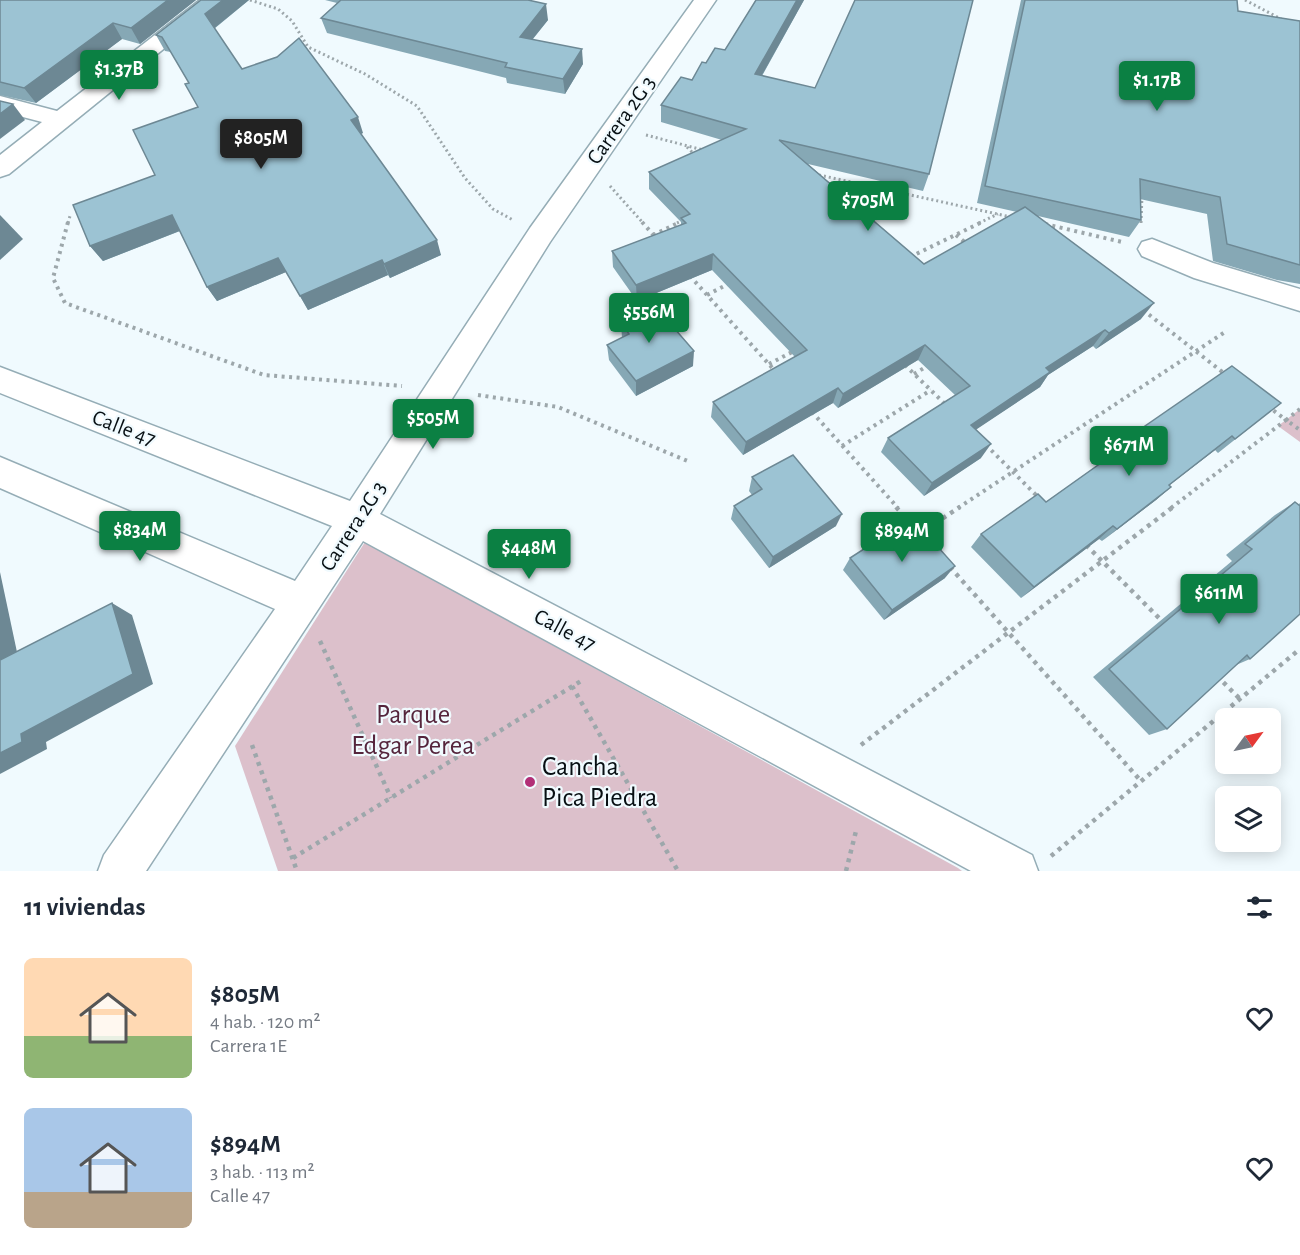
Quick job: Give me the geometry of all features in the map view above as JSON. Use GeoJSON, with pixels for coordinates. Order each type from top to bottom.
{"type":"FeatureCollection","features":[{"type":"Feature","properties":{"kind":"street"},"geometry":{"type":"LineString","coordinates":[[0,168],[213,0]]}},
{"type":"Feature","properties":{"kind":"street","name":"Carrera 2G 3"},"geometry":{"type":"LineString","coordinates":[[120,871],[357,520],[540,235],[705,0]]}},
{"type":"Feature","properties":{"kind":"street"},"geometry":{"type":"LineString","coordinates":[[0,103],[61,120]]}},
{"type":"Feature","properties":{"kind":"street"},"geometry":{"type":"LineString","coordinates":[[1145,248],[1203,271],[1300,300]]}},
{"type":"Feature","properties":{"kind":"street","name":"Calle 47"},"geometry":{"type":"LineString","coordinates":[[0,380],[357,520],[827,771],[1029,867]]}},
{"type":"Feature","properties":{"kind":"street"},"geometry":{"type":"LineString","coordinates":[[4,480],[302,602]]}},
{"type":"Feature","properties":{"kind":"path"},"geometry":{"type":"LineString","coordinates":[[250,0],[278,9],[292,21],[308,47],[365,74],[417,106],[465,178],[493,209],[540,235]]}},
{"type":"Feature","properties":{"kind":"path"},"geometry":{"type":"LineString","coordinates":[[1245,0],[1283,19]]}},
{"type":"Feature","properties":{"kind":"path"},"geometry":{"type":"LineString","coordinates":[[616,127],[710,152]]}},
{"type":"Feature","properties":{"kind":"path"},"geometry":{"type":"LineString","coordinates":[[687,147],[703,163]]}},
{"type":"Feature","properties":{"kind":"path"},"geometry":{"type":"LineString","coordinates":[[590,164],[661,243]]}},
{"type":"Feature","properties":{"kind":"path"},"geometry":{"type":"LineString","coordinates":[[812,174],[1020,218]]}},
{"type":"Feature","properties":{"kind":"path"},"geometry":{"type":"LineString","coordinates":[[1041,223],[1145,248],[1143,188]]}},
{"type":"Feature","properties":{"kind":"path"},"geometry":{"type":"LineString","coordinates":[[852,209],[892,191]]}},
{"type":"Feature","properties":{"kind":"path"},"geometry":{"type":"LineString","coordinates":[[908,258],[998,214]]}},
{"type":"Feature","properties":{"kind":"path"},"geometry":{"type":"LineString","coordinates":[[70,216],[53,278],[65,303],[264,375],[441,390],[558,407],[690,462]]}},
{"type":"Feature","properties":{"kind":"path"},"geometry":{"type":"LineString","coordinates":[[653,235],[684,220]]}},
{"type":"Feature","properties":{"kind":"path"},"geometry":{"type":"LineString","coordinates":[[956,235],[974,250]]}},
{"type":"Feature","properties":{"kind":"path"},"geometry":{"type":"LineString","coordinates":[[684,269],[776,372]]}},
{"type":"Feature","properties":{"kind":"path"},"geometry":{"type":"LineString","coordinates":[[707,295],[739,279]]}},
{"type":"Feature","properties":{"kind":"path"},"geometry":{"type":"LineString","coordinates":[[1140,307],[1232,379]]}},
{"type":"Feature","properties":{"kind":"path"},"geometry":{"type":"LineString","coordinates":[[920,533],[1225,332]]}},
{"type":"Feature","properties":{"kind":"path"},"geometry":{"type":"LineString","coordinates":[[769,364],[799,349]]}},
{"type":"Feature","properties":{"kind":"path"},"geometry":{"type":"LineString","coordinates":[[898,357],[955,414]]}},
{"type":"Feature","properties":{"kind":"path"},"geometry":{"type":"LineString","coordinates":[[914,374],[933,363]]}},
{"type":"Feature","properties":{"kind":"path"},"geometry":{"type":"LineString","coordinates":[[842,446],[931,390]]}},
{"type":"Feature","properties":{"kind":"path"},"geometry":{"type":"LineString","coordinates":[[806,405],[927,542]]}},
{"type":"Feature","properties":{"kind":"path"},"geometry":{"type":"LineString","coordinates":[[1268,406],[1300,430]]}},
{"type":"Feature","properties":{"kind":"path"},"geometry":{"type":"LineString","coordinates":[[827,771],[1300,409]]}},
{"type":"Feature","properties":{"kind":"path"},"geometry":{"type":"LineString","coordinates":[[980,439],[1045,504]]}},
{"type":"Feature","properties":{"kind":"path"},"geometry":{"type":"LineString","coordinates":[[1078,536],[1167,626]]}},
{"type":"Feature","properties":{"kind":"path"},"geometry":{"type":"LineString","coordinates":[[949,566],[1142,781]]}},
{"type":"Feature","properties":{"kind":"path"},"geometry":{"type":"LineString","coordinates":[[302,602],[391,798]]}},
{"type":"Feature","properties":{"kind":"path"},"geometry":{"type":"LineString","coordinates":[[1029,867],[1142,781],[1300,649]]}},
{"type":"Feature","properties":{"kind":"path"},"geometry":{"type":"LineString","coordinates":[[293,858],[617,658]]}},
{"type":"Feature","properties":{"kind":"path"},"geometry":{"type":"LineString","coordinates":[[1216,674],[1240,699]]}},
{"type":"Feature","properties":{"kind":"path"},"geometry":{"type":"LineString","coordinates":[[572,686],[678,871]]}},
{"type":"Feature","properties":{"kind":"path"},"geometry":{"type":"LineString","coordinates":[[236,700],[297,871]]}},
{"type":"Feature","properties":{"kind":"green space"},"geometry":{"type":"Polygon","coordinates":[[[1300,409],[1300,442],[1278,426],[1300,409]]]}},
{"type":"Feature","properties":{"kind":"green space","name":"Parque Edgar Perea"},"geometry":{"type":"Polygon","coordinates":[[[365,542],[962,871],[278,871],[235,746],[365,542]]]}},
{"type":"Feature","properties":{"kind":"building"},"geometry":{"type":"Polygon","coordinates":[[[0,0],[168,0],[131,28],[113,23],[24,88],[0,82],[0,0]]]}},
{"type":"Feature","properties":{"kind":"building"},"geometry":{"type":"Polygon","coordinates":[[[201,0],[223,0],[205,14],[242,69],[277,57],[299,38],[358,117],[351,120],[437,240],[384,264],[382,260],[300,296],[278,258],[207,287],[172,215],[90,246],[73,205],[155,175],[133,130],[198,107],[185,84],[189,83],[162,37],[156,35],[201,0]]]}},
{"type":"Feature","properties":{"kind":"building"},"geometry":{"type":"Polygon","coordinates":[[[341,0],[528,0],[546,4],[520,37],[582,49],[563,79],[505,67],[507,63],[321,18],[341,0]]]}},
{"type":"Feature","properties":{"kind":"building"},"geometry":{"type":"Polygon","coordinates":[[[756,0],[797,0],[755,74],[815,88],[855,0],[973,0],[929,174],[779,140],[924,264],[1025,207],[1154,303],[1109,333],[1105,330],[1046,368],[1050,372],[971,425],[991,444],[932,483],[888,438],[970,386],[925,345],[843,394],[838,388],[746,442],[713,402],[807,350],[713,254],[636,285],[612,251],[686,223],[681,218],[690,214],[649,172],[746,129],[661,105],[681,77],[692,80],[702,62],[706,63],[715,48],[725,50],[756,0]]]}},
{"type":"Feature","properties":{"kind":"building"},"geometry":{"type":"Polygon","coordinates":[[[1025,0],[1237,0],[1238,11],[1300,21],[1300,265],[1227,244],[1220,197],[1140,179],[1141,220],[985,186],[1025,0]]]}},
{"type":"Feature","properties":{"kind":"building"},"geometry":{"type":"Polygon","coordinates":[[[0,101],[13,104],[0,114],[0,101]]]}},
{"type":"Feature","properties":{"kind":"building"},"geometry":{"type":"Polygon","coordinates":[[[655,306],[694,351],[636,381],[607,345],[629,334],[621,323],[655,306]]]}},
{"type":"Feature","properties":{"kind":"building"},"geometry":{"type":"Polygon","coordinates":[[[1232,366],[1281,403],[1235,439],[1232,436],[1117,529],[1113,526],[1034,587],[981,534],[1038,494],[1046,502],[1136,438],[1132,435],[1232,366]]]}},
{"type":"Feature","properties":{"kind":"building"},"geometry":{"type":"Polygon","coordinates":[[[793,455],[842,514],[773,557],[734,506],[762,489],[752,477],[793,455]]]}},
{"type":"Feature","properties":{"kind":"building"},"geometry":{"type":"Polygon","coordinates":[[[1295,502],[1300,506],[1300,614],[1250,659],[1247,655],[1167,729],[1109,669],[1252,549],[1245,544],[1295,502]]]}},
{"type":"Feature","properties":{"kind":"building"},"geometry":{"type":"Polygon","coordinates":[[[912,518],[955,566],[892,610],[850,558],[912,518]]]}},
{"type":"Feature","properties":{"kind":"building"},"geometry":{"type":"Polygon","coordinates":[[[112,603],[133,674],[21,734],[22,742],[0,753],[0,660],[112,603]]]}},
{"type":"Feature","properties":{"kind":"place","name":"Cancha Pica Piedra"},"geometry":{"type":"Point","coordinates":[530,782]}}]}
